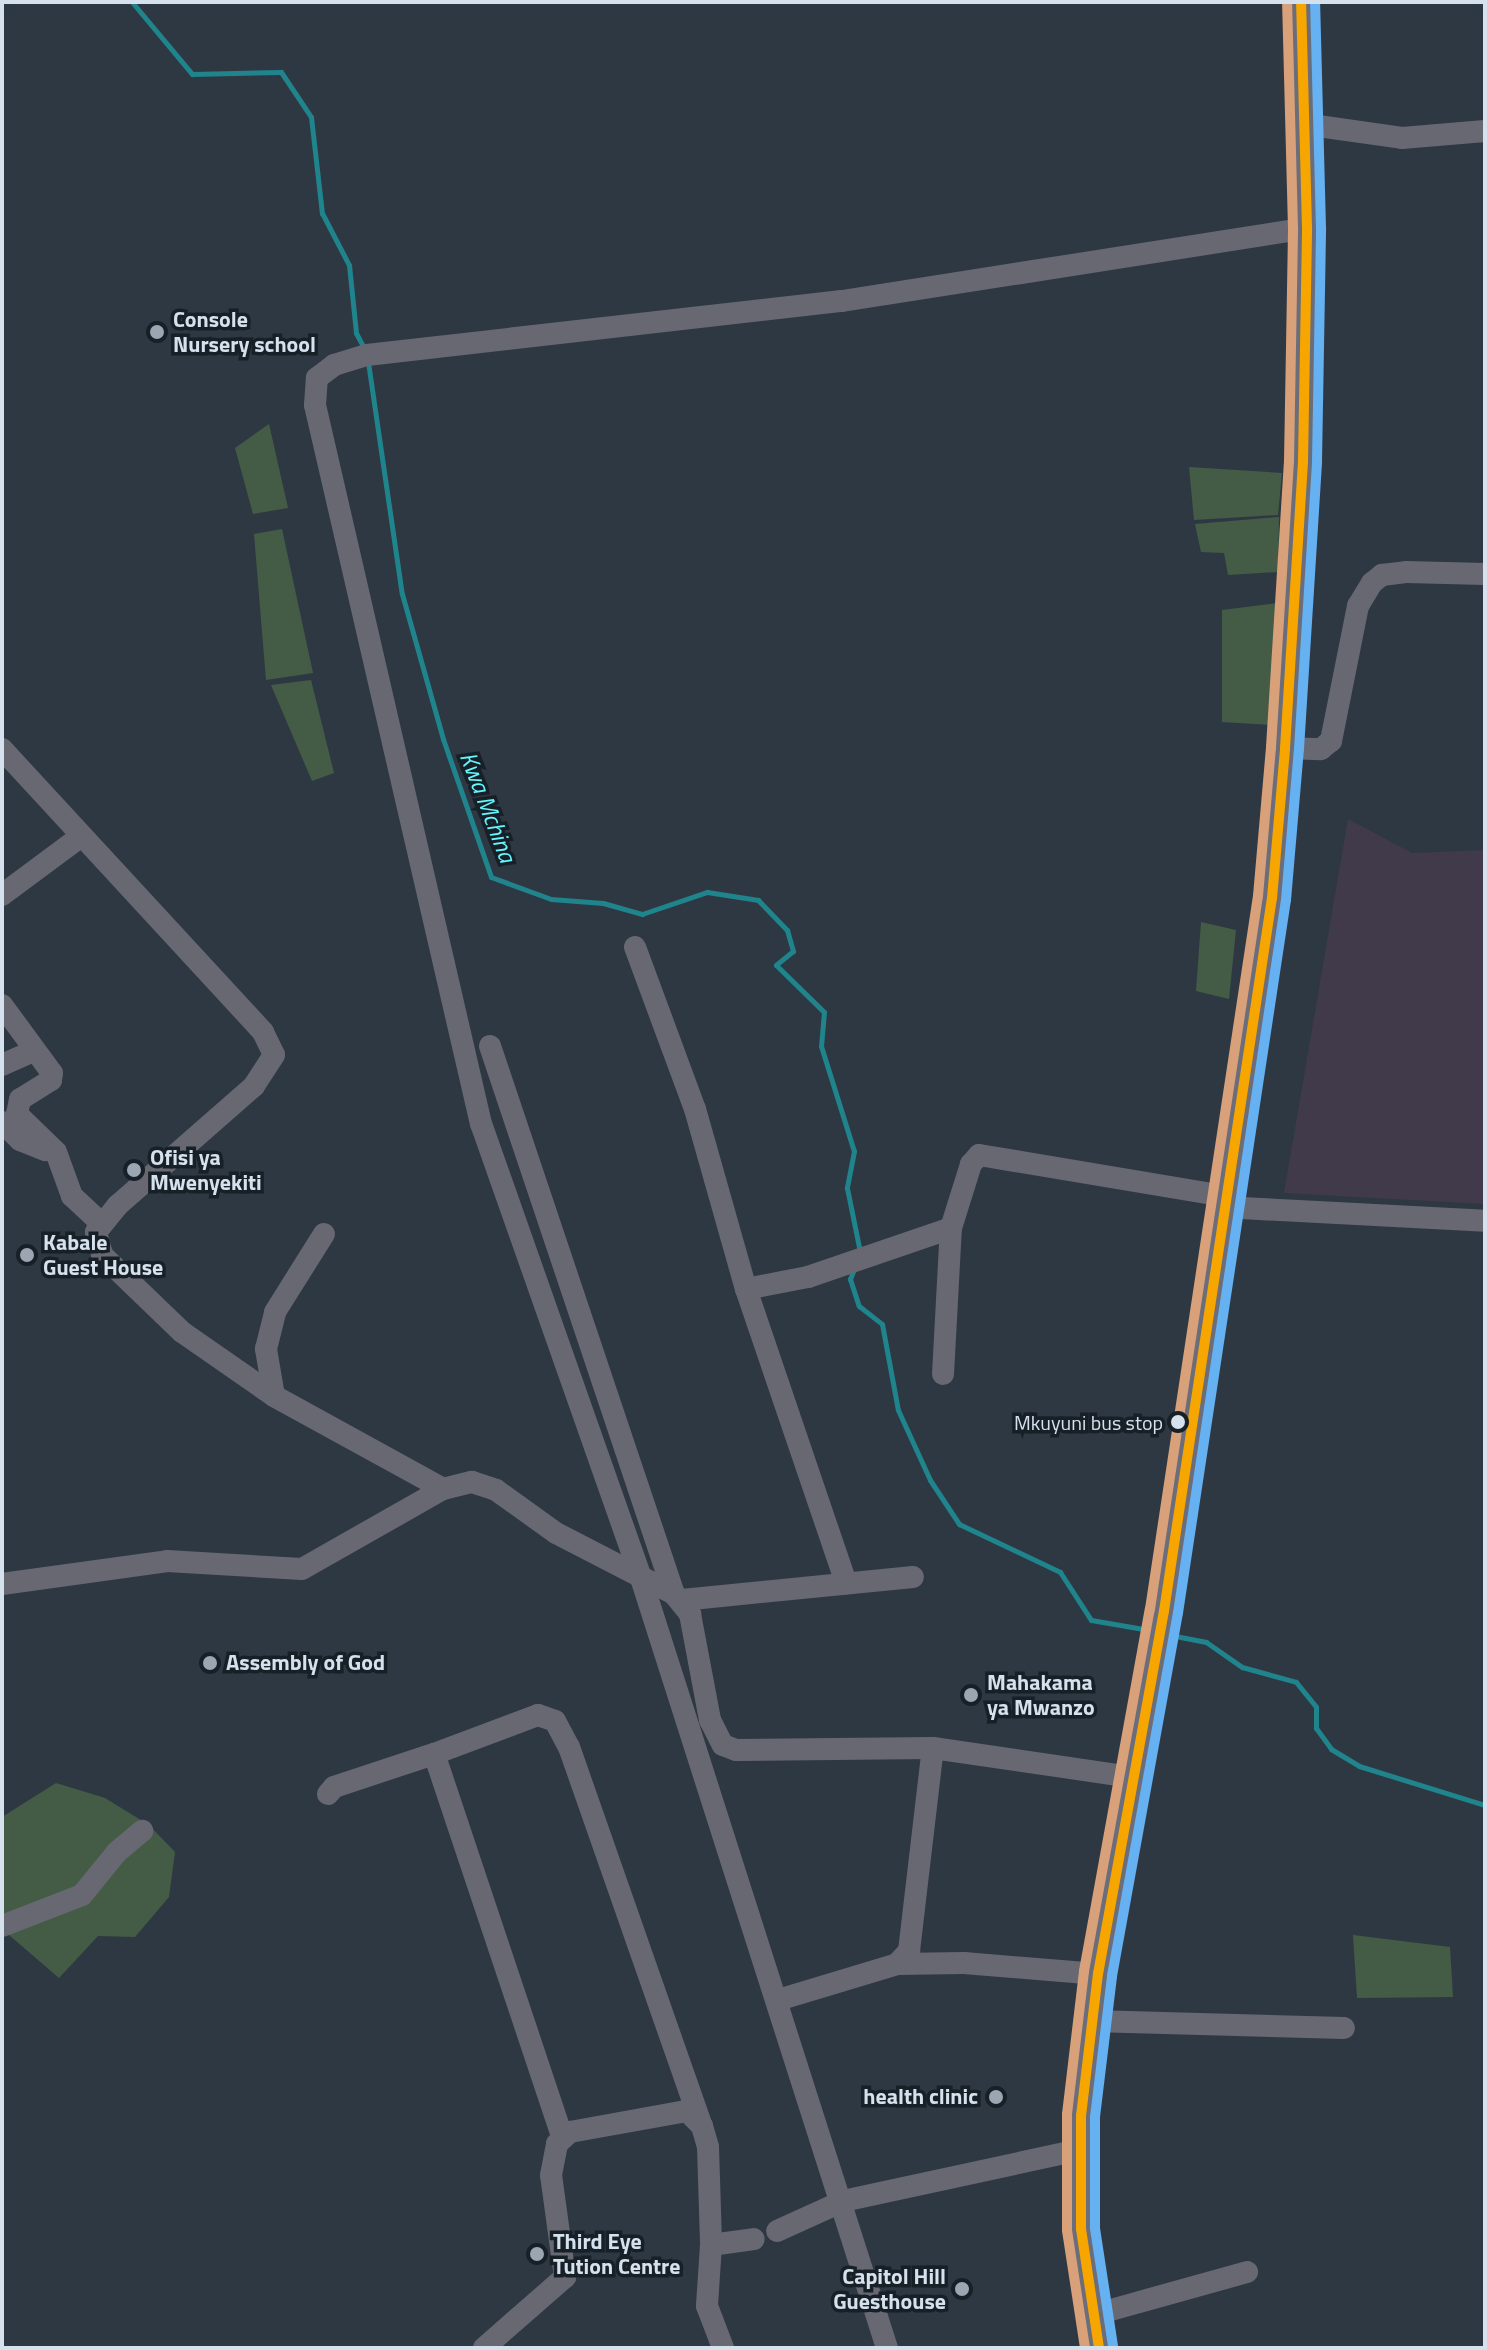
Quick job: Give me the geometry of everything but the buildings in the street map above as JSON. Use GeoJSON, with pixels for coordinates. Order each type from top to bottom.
{"type":"FeatureCollection","features":[{"type":"Feature","properties":{"kind":"highway"},"geometry":{"type":"LineString","coordinates":[[1099,2348],[1081,2229],[1079,2150],[1092,2021],[1132,1777],[1162,1624],[1222,1202],[1272,898],[1285,748],[1303,462],[1307,228],[1301,2]]}},
{"type":"Feature","properties":{"kind":"street"},"geometry":{"type":"LineString","coordinates":[[1304,124],[1402,138],[1485,131]]}},
{"type":"Feature","properties":{"kind":"street"},"geometry":{"type":"LineString","coordinates":[[887,2348],[843,2201],[640,1575],[481,1124],[456,1034],[315,405],[317,378],[334,365],[367,355],[842,301],[1307,228]]}},
{"type":"Feature","properties":{"kind":"street"},"geometry":{"type":"LineString","coordinates":[[1285,748],[1321,749],[1331,741],[1358,606],[1372,583],[1406,572],[1485,574]]}},
{"type":"Feature","properties":{"kind":"street"},"geometry":{"type":"LineString","coordinates":[[2,749],[263,1032],[274,1055],[268,1071],[218,1122],[100,1222],[96,1243],[114,1268],[182,1332],[274,1396],[443,1489]]}},
{"type":"Feature","properties":{"kind":"street"},"geometry":{"type":"LineString","coordinates":[[2,895],[80,837]]}},
{"type":"Feature","properties":{"kind":"street"},"geometry":{"type":"LineString","coordinates":[[635,947],[695,1109],[746,1289],[846,1583]]}},
{"type":"Feature","properties":{"kind":"street"},"geometry":{"type":"LineString","coordinates":[[2,1005],[52,1073],[51,1080],[20,1099],[16,1110],[58,1160],[72,1196],[100,1222]]}},
{"type":"Feature","properties":{"kind":"street"},"geometry":{"type":"LineString","coordinates":[[490,1046],[678,1597],[690,1614],[710,1720],[723,1745],[736,1750],[933,1748],[1132,1777]]}},
{"type":"Feature","properties":{"kind":"street"},"geometry":{"type":"LineString","coordinates":[[2,1065],[34,1051]]}},
{"type":"Feature","properties":{"kind":"street"},"geometry":{"type":"LineString","coordinates":[[2,1122],[20,1140],[31,1140],[58,1160]]}},
{"type":"Feature","properties":{"kind":"street"},"geometry":{"type":"LineString","coordinates":[[943,1374],[951,1228],[971,1164],[979,1155],[1222,1202],[1485,1221]]}},
{"type":"Feature","properties":{"kind":"street"},"geometry":{"type":"LineString","coordinates":[[746,1289],[808,1277],[951,1228]]}},
{"type":"Feature","properties":{"kind":"street"},"geometry":{"type":"LineString","coordinates":[[274,1396],[266,1349],[275,1312],[324,1234]]}},
{"type":"Feature","properties":{"kind":"street"},"geometry":{"type":"LineString","coordinates":[[2,1584],[167,1561],[302,1569],[443,1489],[472,1482],[489,1487],[556,1533],[678,1597],[913,1577]]}},
{"type":"Feature","properties":{"kind":"street"},"geometry":{"type":"LineString","coordinates":[[328,1794],[334,1787],[538,1715],[555,1721],[569,1747],[708,2147],[711,2245],[707,2306],[723,2348]]}},
{"type":"Feature","properties":{"kind":"street"},"geometry":{"type":"LineString","coordinates":[[897,1964],[911,1943],[933,1748]]}},
{"type":"Feature","properties":{"kind":"street"},"geometry":{"type":"LineString","coordinates":[[434,1754],[562,2136],[551,2175],[565,2277],[484,2348]]}},
{"type":"Feature","properties":{"kind":"street"},"geometry":{"type":"LineString","coordinates":[[2,1926],[82,1895],[117,1852],[142,1831]]}},
{"type":"Feature","properties":{"kind":"street"},"geometry":{"type":"LineString","coordinates":[[778,2000],[897,1964],[964,1963],[1098,1974]]}},
{"type":"Feature","properties":{"kind":"street"},"geometry":{"type":"LineString","coordinates":[[1092,2021],[1344,2028]]}},
{"type":"Feature","properties":{"kind":"street"},"geometry":{"type":"LineString","coordinates":[[562,2136],[687,2111],[702,2126]]}},
{"type":"Feature","properties":{"kind":"street"},"geometry":{"type":"LineString","coordinates":[[777,2231],[843,2201],[1079,2150]]}},
{"type":"Feature","properties":{"kind":"street"},"geometry":{"type":"LineString","coordinates":[[711,2245],[754,2239]]}},
{"type":"Feature","properties":{"kind":"street"},"geometry":{"type":"LineString","coordinates":[[1093,2315],[1247,2272]]}},
{"type":"Feature","properties":{"kind":"shaded area"},"geometry":{"type":"Polygon","coordinates":[[[1348,819],[1412,853],[1485,850],[1485,1204],[1284,1193],[1348,819]]]}},
{"type":"Feature","properties":{"kind":"green space"},"geometry":{"type":"Polygon","coordinates":[[[269,424],[288,508],[253,514],[235,448],[269,424]]]}},
{"type":"Feature","properties":{"kind":"green space"},"geometry":{"type":"Polygon","coordinates":[[[1189,467],[1282,473],[1278,515],[1194,520],[1189,467]]]}},
{"type":"Feature","properties":{"kind":"green space"},"geometry":{"type":"Polygon","coordinates":[[[1279,517],[1278,572],[1228,575],[1224,553],[1201,552],[1195,524],[1279,517]]]}},
{"type":"Feature","properties":{"kind":"green space"},"geometry":{"type":"Polygon","coordinates":[[[282,529],[313,673],[266,680],[254,534],[282,529]]]}},
{"type":"Feature","properties":{"kind":"green space"},"geometry":{"type":"Polygon","coordinates":[[[1277,603],[1271,725],[1222,722],[1222,610],[1277,603]]]}},
{"type":"Feature","properties":{"kind":"green space"},"geometry":{"type":"Polygon","coordinates":[[[311,680],[334,773],[312,781],[271,685],[311,680]]]}},
{"type":"Feature","properties":{"kind":"green space"},"geometry":{"type":"Polygon","coordinates":[[[1201,922],[1236,930],[1229,999],[1196,991],[1201,922]]]}},
{"type":"Feature","properties":{"kind":"green space"},"geometry":{"type":"Polygon","coordinates":[[[56,1783],[105,1798],[149,1825],[175,1852],[169,1897],[135,1937],[98,1936],[59,1978],[2,1929],[2,1817],[56,1783]]]}},
{"type":"Feature","properties":{"kind":"green space"},"geometry":{"type":"Polygon","coordinates":[[[1353,1935],[1450,1947],[1453,1997],[1357,1998],[1353,1935]]]}},
{"type":"Feature","properties":{"kind":"waterway","name":"Kwa Mchina"},"geometry":{"type":"LineString","coordinates":[[132,2],[192,74],[281,72],[311,117],[322,213],[349,265],[356,333],[364,348]]}},
{"type":"Feature","properties":{"kind":"waterway","name":"Kwa Mchina"},"geometry":{"type":"LineString","coordinates":[[368,362],[402,594],[443,739],[491,877],[551,899],[603,903],[642,914],[707,892],[758,900],[787,930],[793,951],[776,965],[824,1012],[821,1046],[854,1151],[847,1188],[860,1252]]}},
{"type":"Feature","properties":{"kind":"waterway","name":"Kwa Mchina"},"geometry":{"type":"LineString","coordinates":[[854,1269],[850,1279],[859,1306],[882,1324],[898,1410],[930,1480],[959,1524],[1060,1572],[1091,1620],[1149,1630]]}},
{"type":"Feature","properties":{"kind":"waterway","name":"Kwa Mchina"},"geometry":{"type":"LineString","coordinates":[[1170,1635],[1206,1642],[1242,1667],[1296,1682],[1316,1707],[1316,1728],[1331,1749],[1359,1766],[1485,1805]]}},
{"type":"Feature","properties":{"kind":"transit line"},"geometry":{"type":"LineString","coordinates":[[1085,2348],[1067,2230],[1067,2114],[1084,1971],[1150,1609],[1258,896],[1271,747],[1289,461],[1293,228],[1287,2]]}},
{"type":"Feature","properties":{"kind":"transit line"},"geometry":{"type":"LineString","coordinates":[[1099,2348],[1081,2229],[1081,2116],[1098,1974],[1164,1611],[1272,898],[1285,748],[1303,462],[1307,228],[1301,2]]}},
{"type":"Feature","properties":{"kind":"transit line"},"geometry":{"type":"LineString","coordinates":[[1113,2346],[1095,2228],[1095,2117],[1112,1976],[1178,1613],[1286,900],[1317,462],[1321,228],[1315,2]]}},
{"type":"Feature","properties":{"kind":"place","name":"Console Nursery school"},"geometry":{"type":"Point","coordinates":[157,332]}},
{"type":"Feature","properties":{"kind":"place","name":"Ofisi ya Mwenyekiti"},"geometry":{"type":"Point","coordinates":[134,1170]}},
{"type":"Feature","properties":{"kind":"place","name":"Kabale Guest House"},"geometry":{"type":"Point","coordinates":[27,1255]}},
{"type":"Feature","properties":{"kind":"place","name":"Mkuyuni bus stop"},"geometry":{"type":"Point","coordinates":[1178,1422]}},
{"type":"Feature","properties":{"kind":"place","name":"Assembly of God"},"geometry":{"type":"Point","coordinates":[210,1663]}},
{"type":"Feature","properties":{"kind":"place","name":"Mahakama ya Mwanzo"},"geometry":{"type":"Point","coordinates":[971,1695]}},
{"type":"Feature","properties":{"kind":"place","name":"health clinic"},"geometry":{"type":"Point","coordinates":[996,2097]}},
{"type":"Feature","properties":{"kind":"place","name":"Third Eye Tution Centre"},"geometry":{"type":"Point","coordinates":[537,2254]}},
{"type":"Feature","properties":{"kind":"place","name":"Capitol Hill Guesthouse"},"geometry":{"type":"Point","coordinates":[962,2289]}}]}
